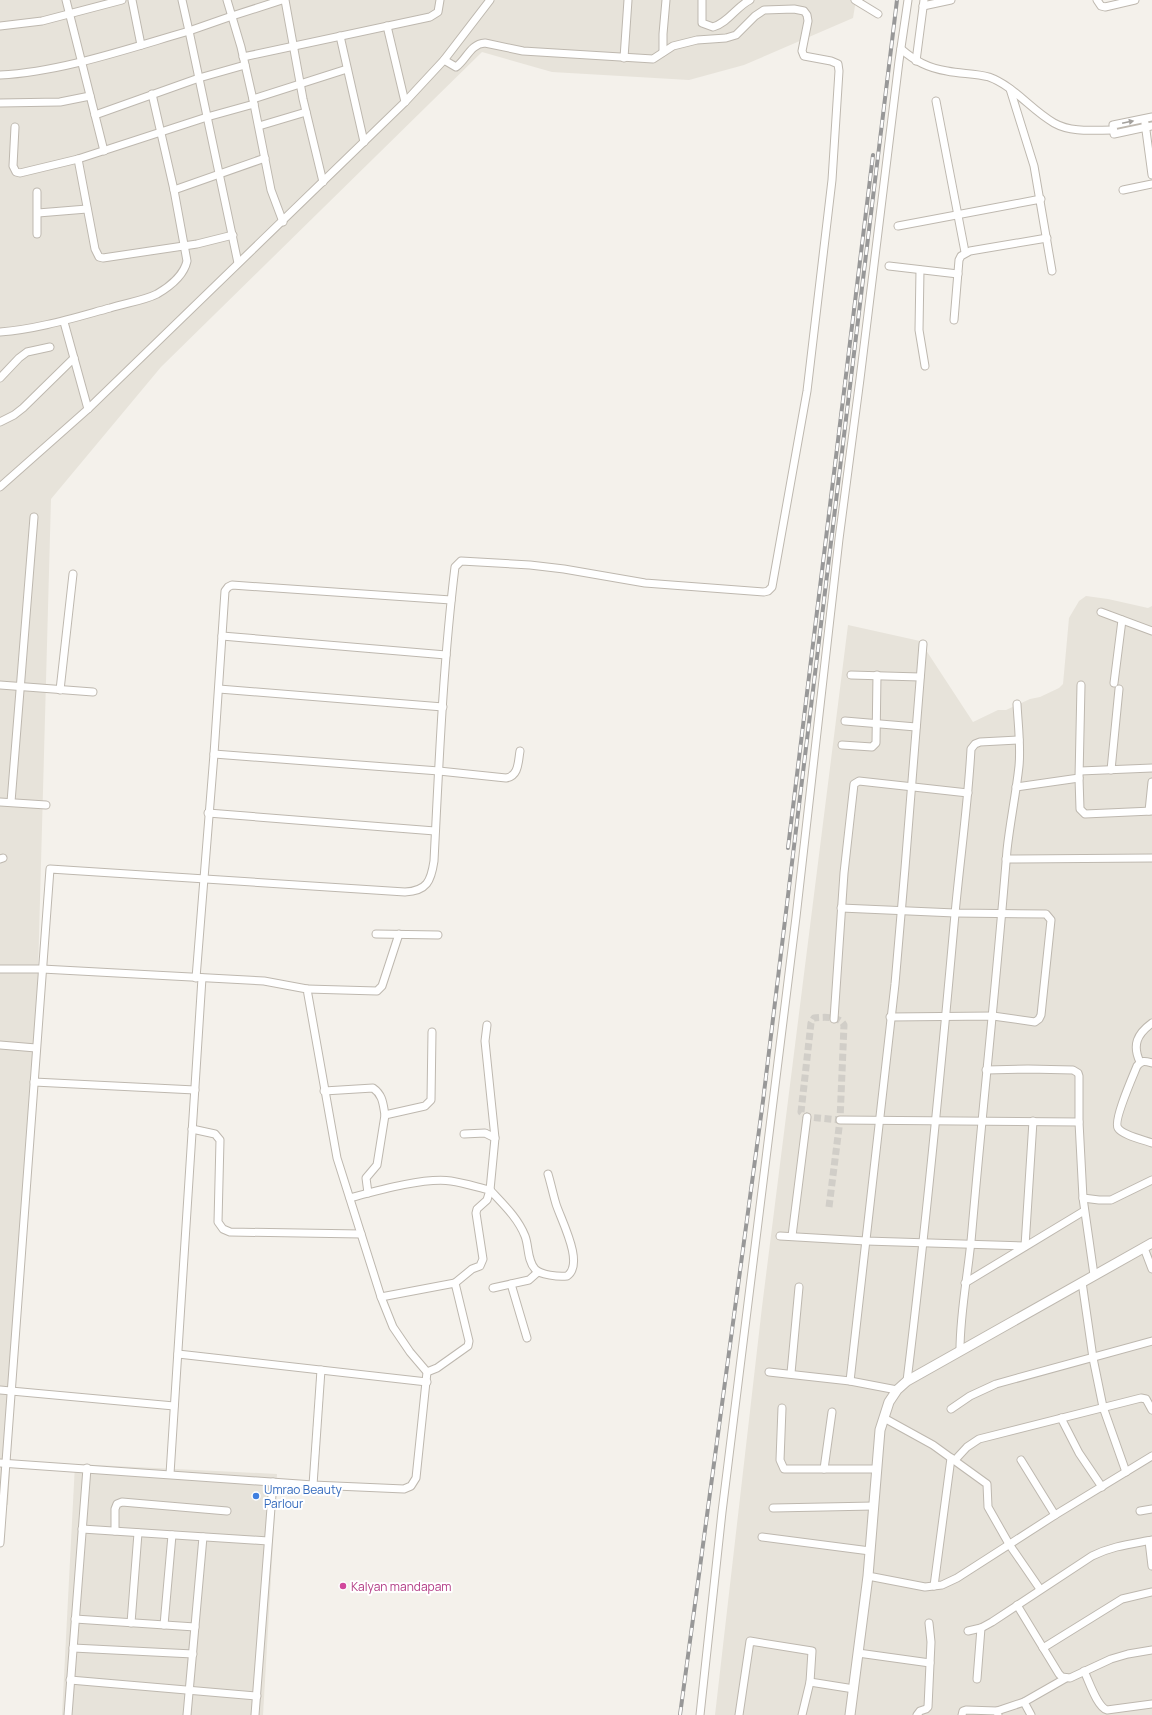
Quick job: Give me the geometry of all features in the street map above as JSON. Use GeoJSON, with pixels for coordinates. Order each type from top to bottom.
{"type":"FeatureCollection","features":[{"type":"Feature","properties":{"kind":"street"},"geometry":{"type":"LineString","coordinates":[[66,0],[104,151]]}},
{"type":"Feature","properties":{"kind":"street"},"geometry":{"type":"LineString","coordinates":[[0,26],[42,21],[122,0]]}},
{"type":"Feature","properties":{"kind":"street"},"geometry":{"type":"LineString","coordinates":[[132,0],[141,45]]}},
{"type":"Feature","properties":{"kind":"street"},"geometry":{"type":"LineString","coordinates":[[182,0],[238,264]]}},
{"type":"Feature","properties":{"kind":"street"},"geometry":{"type":"LineString","coordinates":[[227,0],[245,65],[259,126],[271,190],[283,222]]}},
{"type":"Feature","properties":{"kind":"street"},"geometry":{"type":"LineString","coordinates":[[243,57],[434,16],[438,12],[440,0]]}},
{"type":"Feature","properties":{"kind":"street"},"geometry":{"type":"LineString","coordinates":[[0,487],[88,409],[283,222],[405,102],[444,60],[490,0]]}},
{"type":"Feature","properties":{"kind":"street"},"geometry":{"type":"LineString","coordinates":[[624,58],[628,0]]}},
{"type":"Feature","properties":{"kind":"street"},"geometry":{"type":"LineString","coordinates":[[663,52],[666,0]]}},
{"type":"Feature","properties":{"kind":"street"},"geometry":{"type":"LineString","coordinates":[[702,0],[702,23],[714,27],[722,23],[740,6],[750,0]]}},
{"type":"Feature","properties":{"kind":"street"},"geometry":{"type":"LineString","coordinates":[[855,0],[878,14]]}},
{"type":"Feature","properties":{"kind":"street"},"geometry":{"type":"LineString","coordinates":[[700,1715],[722,1512],[795,925],[839,539],[908,0]]}},
{"type":"Feature","properties":{"kind":"street"},"geometry":{"type":"LineString","coordinates":[[916,61],[924,3],[952,0]]}},
{"type":"Feature","properties":{"kind":"street"},"geometry":{"type":"LineString","coordinates":[[1097,0],[1101,6],[1104,7],[1135,0]]}},
{"type":"Feature","properties":{"kind":"street"},"geometry":{"type":"LineString","coordinates":[[0,75],[14,74],[82,61],[189,31],[279,1],[293,46],[306,112],[324,182]]}},
{"type":"Feature","properties":{"kind":"street"},"geometry":{"type":"LineString","coordinates":[[0,1543],[3,1463],[11,1391],[50,869],[413,891],[420,889],[432,876],[436,831],[438,771],[451,600],[455,567],[461,561],[530,565],[578,571],[639,582],[764,592],[768,591],[772,587],[807,385],[832,180],[839,67],[835,62],[804,56],[802,51],[808,21],[807,15],[804,11],[794,9],[764,10],[755,16],[736,35],[732,37],[686,42],[673,46],[653,59],[523,51],[485,43],[476,46],[456,67],[444,60]]}},
{"type":"Feature","properties":{"kind":"street"},"geometry":{"type":"LineString","coordinates":[[387,26],[405,102]]}},
{"type":"Feature","properties":{"kind":"street"},"geometry":{"type":"LineString","coordinates":[[340,36],[364,142]]}},
{"type":"Feature","properties":{"kind":"street"},"geometry":{"type":"LineString","coordinates":[[901,49],[916,61],[936,69],[989,77],[1010,89],[1054,123],[1069,129],[1083,131],[1114,130]]}},
{"type":"Feature","properties":{"kind":"street"},"geometry":{"type":"LineString","coordinates":[[95,115],[199,78],[245,65]]}},
{"type":"Feature","properties":{"kind":"street"},"geometry":{"type":"LineString","coordinates":[[15,127],[13,166],[16,172],[20,173],[104,151],[347,69]]}},
{"type":"Feature","properties":{"kind":"street"},"geometry":{"type":"LineString","coordinates":[[1010,89],[1034,166],[1041,199],[1052,271]]}},
{"type":"Feature","properties":{"kind":"street"},"geometry":{"type":"LineString","coordinates":[[0,332],[23,330],[64,322],[147,297],[161,291],[182,273],[187,261],[162,132],[152,94]]}},
{"type":"Feature","properties":{"kind":"street"},"geometry":{"type":"LineString","coordinates":[[0,103],[60,102],[90,96]]}},
{"type":"Feature","properties":{"kind":"street"},"geometry":{"type":"LineString","coordinates":[[936,101],[965,252]]}},
{"type":"Feature","properties":{"kind":"street"},"geometry":{"type":"LineString","coordinates":[[259,126],[306,112]]}},
{"type":"Feature","properties":{"kind":"street"},"geometry":{"type":"LineString","coordinates":[[1149,127],[1114,134],[1113,125],[1152,117]]}},
{"type":"Feature","properties":{"kind":"street"},"geometry":{"type":"LineString","coordinates":[[1144,118],[1149,127],[1152,174]]}},
{"type":"Feature","properties":{"kind":"street"},"geometry":{"type":"LineString","coordinates":[[174,190],[219,176],[265,158]]}},
{"type":"Feature","properties":{"kind":"street"},"geometry":{"type":"LineString","coordinates":[[78,159],[95,249],[99,257],[102,258],[184,246],[233,235]]}},
{"type":"Feature","properties":{"kind":"street"},"geometry":{"type":"LineString","coordinates":[[1123,190],[1152,184]]}},
{"type":"Feature","properties":{"kind":"street"},"geometry":{"type":"LineString","coordinates":[[37,192],[37,234]]}},
{"type":"Feature","properties":{"kind":"street"},"geometry":{"type":"LineString","coordinates":[[898,226],[1041,199]]}},
{"type":"Feature","properties":{"kind":"street"},"geometry":{"type":"LineString","coordinates":[[38,213],[87,209]]}},
{"type":"Feature","properties":{"kind":"street"},"geometry":{"type":"LineString","coordinates":[[954,320],[959,260],[965,252],[1047,238]]}},
{"type":"Feature","properties":{"kind":"street"},"geometry":{"type":"LineString","coordinates":[[889,266],[958,274]]}},
{"type":"Feature","properties":{"kind":"street"},"geometry":{"type":"LineString","coordinates":[[920,270],[919,330],[925,366]]}},
{"type":"Feature","properties":{"kind":"street"},"geometry":{"type":"LineString","coordinates":[[64,322],[88,409]]}},
{"type":"Feature","properties":{"kind":"street"},"geometry":{"type":"LineString","coordinates":[[0,378],[19,358],[27,352],[50,347]]}},
{"type":"Feature","properties":{"kind":"street"},"geometry":{"type":"LineString","coordinates":[[0,422],[14,415],[23,408],[74,358]]}},
{"type":"Feature","properties":{"kind":"street"},"geometry":{"type":"LineString","coordinates":[[10,802],[34,517]]}},
{"type":"Feature","properties":{"kind":"street"},"geometry":{"type":"LineString","coordinates":[[60,690],[73,574]]}},
{"type":"Feature","properties":{"kind":"street"},"geometry":{"type":"LineString","coordinates":[[170,1474],[195,1090],[203,879],[214,754],[225,591],[232,585],[451,600]]}},
{"type":"Feature","properties":{"kind":"street"},"geometry":{"type":"LineString","coordinates":[[1101,612],[1152,631]]}},
{"type":"Feature","properties":{"kind":"street"},"geometry":{"type":"LineString","coordinates":[[1114,683],[1122,620]]}},
{"type":"Feature","properties":{"kind":"street"},"geometry":{"type":"LineString","coordinates":[[222,636],[446,655]]}},
{"type":"Feature","properties":{"kind":"street"},"geometry":{"type":"LineString","coordinates":[[850,1381],[902,910],[923,644]]}},
{"type":"Feature","properties":{"kind":"street"},"geometry":{"type":"LineString","coordinates":[[851,675],[920,677]]}},
{"type":"Feature","properties":{"kind":"street"},"geometry":{"type":"LineString","coordinates":[[842,745],[870,747],[874,746],[876,743],[877,675]]}},
{"type":"Feature","properties":{"kind":"street"},"geometry":{"type":"LineString","coordinates":[[1081,685],[1079,774],[1080,809],[1085,814],[1151,811],[1152,782]]}},
{"type":"Feature","properties":{"kind":"street"},"geometry":{"type":"LineString","coordinates":[[0,686],[93,692]]}},
{"type":"Feature","properties":{"kind":"street"},"geometry":{"type":"LineString","coordinates":[[218,689],[443,707]]}},
{"type":"Feature","properties":{"kind":"street"},"geometry":{"type":"LineString","coordinates":[[1111,770],[1119,689]]}},
{"type":"Feature","properties":{"kind":"street"},"geometry":{"type":"LineString","coordinates":[[960,1350],[960,1331],[965,1282],[971,1245],[986,1070],[1003,913],[1006,859],[1010,820],[1019,765],[1018,704]]}},
{"type":"Feature","properties":{"kind":"street"},"geometry":{"type":"LineString","coordinates":[[845,721],[916,727]]}},
{"type":"Feature","properties":{"kind":"street"},"geometry":{"type":"LineString","coordinates":[[907,1381],[924,1243],[971,749],[975,744],[999,740],[1019,740]]}},
{"type":"Feature","properties":{"kind":"street"},"geometry":{"type":"LineString","coordinates":[[214,754],[510,777],[516,771],[520,751]]}},
{"type":"Feature","properties":{"kind":"street"},"geometry":{"type":"LineString","coordinates":[[1016,787],[1079,774],[1111,770],[1152,768]]}},
{"type":"Feature","properties":{"kind":"street"},"geometry":{"type":"LineString","coordinates":[[834,1019],[841,908],[854,784],[859,781],[968,793]]}},
{"type":"Feature","properties":{"kind":"street"},"geometry":{"type":"LineString","coordinates":[[0,802],[46,804]]}},
{"type":"Feature","properties":{"kind":"street"},"geometry":{"type":"LineString","coordinates":[[208,813],[436,831]]}},
{"type":"Feature","properties":{"kind":"street"},"geometry":{"type":"LineString","coordinates":[[1006,859],[1152,858]]}},
{"type":"Feature","properties":{"kind":"street"},"geometry":{"type":"LineString","coordinates":[[841,908],[955,913],[1046,914],[1051,920],[1041,1016],[1035,1022],[993,1016],[890,1017]]}},
{"type":"Feature","properties":{"kind":"street"},"geometry":{"type":"LineString","coordinates":[[376,934],[438,935]]}},
{"type":"Feature","properties":{"kind":"street"},"geometry":{"type":"LineString","coordinates":[[0,969],[42,969],[264,981],[307,988],[376,991],[382,986],[399,934]]}},
{"type":"Feature","properties":{"kind":"street"},"geometry":{"type":"LineString","coordinates":[[3,1463],[400,1490],[411,1486],[416,1478],[427,1372],[410,1352],[393,1327],[381,1297],[337,1158],[307,988]]}},
{"type":"Feature","properties":{"kind":"street"},"geometry":{"type":"LineString","coordinates":[[1140,1062],[1136,1052],[1136,1043],[1140,1035],[1152,1023]]}},
{"type":"Feature","properties":{"kind":"street"},"geometry":{"type":"LineString","coordinates":[[381,1297],[455,1283],[472,1269],[480,1266],[482,1263],[483,1259],[476,1209],[487,1200],[490,1190],[495,1138],[485,1041],[487,1025]]}},
{"type":"Feature","properties":{"kind":"street"},"geometry":{"type":"LineString","coordinates":[[385,1115],[425,1106],[431,1100],[432,1032]]}},
{"type":"Feature","properties":{"kind":"street"},"geometry":{"type":"LineString","coordinates":[[0,1045],[36,1048]]}},
{"type":"Feature","properties":{"kind":"street"},"geometry":{"type":"LineString","coordinates":[[1140,1062],[1144,1061],[1152,1063]]}},
{"type":"Feature","properties":{"kind":"street"},"geometry":{"type":"LineString","coordinates":[[1140,1062],[1137,1066],[1119,1112],[1116,1124],[1118,1129],[1123,1133],[1152,1143]]}},
{"type":"Feature","properties":{"kind":"street"},"geometry":{"type":"LineString","coordinates":[[986,1070],[1028,1068],[1073,1070],[1078,1073],[1084,1211],[1094,1275]]}},
{"type":"Feature","properties":{"kind":"street"},"geometry":{"type":"LineString","coordinates":[[34,1082],[195,1090]]}},
{"type":"Feature","properties":{"kind":"street"},"geometry":{"type":"LineString","coordinates":[[324,1091],[373,1088],[382,1097],[385,1115],[376,1165],[366,1178],[368,1193]]}},
{"type":"Feature","properties":{"kind":"street"},"geometry":{"type":"LineString","coordinates":[[792,1236],[807,1117]]}},
{"type":"Feature","properties":{"kind":"street"},"geometry":{"type":"LineString","coordinates":[[840,1120],[1079,1122]]}},
{"type":"Feature","properties":{"kind":"street"},"geometry":{"type":"LineString","coordinates":[[1025,1246],[1032,1121]]}},
{"type":"Feature","properties":{"kind":"street"},"geometry":{"type":"LineString","coordinates":[[192,1129],[215,1134],[220,1140],[218,1222],[223,1229],[230,1232],[361,1234]]}},
{"type":"Feature","properties":{"kind":"street"},"geometry":{"type":"LineString","coordinates":[[464,1134],[485,1133],[495,1138]]}},
{"type":"Feature","properties":{"kind":"street"},"geometry":{"type":"LineString","coordinates":[[350,1198],[432,1180],[450,1180],[490,1190],[511,1213],[520,1226],[525,1236],[531,1262],[538,1272],[567,1276],[573,1270],[574,1262],[548,1174]]}},
{"type":"Feature","properties":{"kind":"street"},"geometry":{"type":"LineString","coordinates":[[1083,1198],[1111,1200],[1152,1180]]}},
{"type":"Feature","properties":{"kind":"street"},"geometry":{"type":"LineString","coordinates":[[965,1282],[1084,1211]]}},
{"type":"Feature","properties":{"kind":"street"},"geometry":{"type":"LineString","coordinates":[[780,1236],[866,1241],[1025,1246]]}},
{"type":"Feature","properties":{"kind":"street"},"geometry":{"type":"LineString","coordinates":[[850,1715],[868,1576],[880,1430],[889,1402],[897,1390],[907,1381],[960,1350],[1148,1246],[1152,1269]]}},
{"type":"Feature","properties":{"kind":"street"},"geometry":{"type":"LineString","coordinates":[[493,1288],[529,1280],[538,1272]]}},
{"type":"Feature","properties":{"kind":"street"},"geometry":{"type":"LineString","coordinates":[[1082,1282],[1093,1358],[1103,1407],[1126,1472]]}},
{"type":"Feature","properties":{"kind":"street"},"geometry":{"type":"LineString","coordinates":[[427,1372],[437,1368],[468,1346],[469,1341],[455,1283]]}},
{"type":"Feature","properties":{"kind":"street"},"geometry":{"type":"LineString","coordinates":[[511,1284],[527,1338]]}},
{"type":"Feature","properties":{"kind":"street"},"geometry":{"type":"LineString","coordinates":[[791,1373],[799,1287]]}},
{"type":"Feature","properties":{"kind":"street"},"geometry":{"type":"LineString","coordinates":[[951,1409],[970,1396],[996,1384],[1152,1341]]}},
{"type":"Feature","properties":{"kind":"street"},"geometry":{"type":"LineString","coordinates":[[178,1354],[427,1382]]}},
{"type":"Feature","properties":{"kind":"street"},"geometry":{"type":"LineString","coordinates":[[313,1485],[321,1370]]}},
{"type":"Feature","properties":{"kind":"street"},"geometry":{"type":"LineString","coordinates":[[769,1372],[791,1373],[850,1381],[897,1390]]}},
{"type":"Feature","properties":{"kind":"street"},"geometry":{"type":"LineString","coordinates":[[0,1390],[174,1406]]}},
{"type":"Feature","properties":{"kind":"street"},"geometry":{"type":"LineString","coordinates":[[934,1586],[953,1459],[967,1447],[979,1439],[1141,1398],[1146,1399],[1152,1410]]}},
{"type":"Feature","properties":{"kind":"street"},"geometry":{"type":"LineString","coordinates":[[782,1408],[780,1460],[782,1466],[788,1470],[877,1469]]}},
{"type":"Feature","properties":{"kind":"street"},"geometry":{"type":"LineString","coordinates":[[824,1469],[832,1412]]}},
{"type":"Feature","properties":{"kind":"street"},"geometry":{"type":"LineString","coordinates":[[884,1418],[910,1431],[953,1459],[987,1484],[988,1507],[1009,1544],[1040,1589]]}},
{"type":"Feature","properties":{"kind":"street"},"geometry":{"type":"LineString","coordinates":[[1061,1418],[1078,1453],[1102,1487]]}},
{"type":"Feature","properties":{"kind":"street"},"geometry":{"type":"LineString","coordinates":[[868,1576],[925,1587],[942,1585],[957,1578],[1055,1515],[1152,1456]]}},
{"type":"Feature","properties":{"kind":"street"},"geometry":{"type":"LineString","coordinates":[[1021,1460],[1055,1515]]}},
{"type":"Feature","properties":{"kind":"street"},"geometry":{"type":"LineString","coordinates":[[68,1715],[87,1468]]}},
{"type":"Feature","properties":{"kind":"street"},"geometry":{"type":"LineString","coordinates":[[255,1715],[274,1482]]}},
{"type":"Feature","properties":{"kind":"street"},"geometry":{"type":"LineString","coordinates":[[115,1531],[115,1509],[117,1504],[122,1502],[227,1511]]}},
{"type":"Feature","properties":{"kind":"street"},"geometry":{"type":"LineString","coordinates":[[773,1508],[874,1506]]}},
{"type":"Feature","properties":{"kind":"street"},"geometry":{"type":"LineString","coordinates":[[1140,1511],[1152,1509]]}},
{"type":"Feature","properties":{"kind":"street"},"geometry":{"type":"LineString","coordinates":[[82,1529],[268,1541]]}},
{"type":"Feature","properties":{"kind":"street"},"geometry":{"type":"LineString","coordinates":[[131,1623],[138,1533]]}},
{"type":"Feature","properties":{"kind":"street"},"geometry":{"type":"LineString","coordinates":[[164,1625],[172,1535]]}},
{"type":"Feature","properties":{"kind":"street"},"geometry":{"type":"LineString","coordinates":[[188,1715],[203,1537]]}},
{"type":"Feature","properties":{"kind":"street"},"geometry":{"type":"LineString","coordinates":[[762,1537],[870,1551]]}},
{"type":"Feature","properties":{"kind":"street"},"geometry":{"type":"LineString","coordinates":[[968,1631],[980,1628],[1081,1562],[1106,1549],[1150,1540],[1152,1566]]}},
{"type":"Feature","properties":{"kind":"street"},"geometry":{"type":"LineString","coordinates":[[1043,1648],[1122,1599],[1152,1592]]}},
{"type":"Feature","properties":{"kind":"street"},"geometry":{"type":"LineString","coordinates":[[1017,1605],[1059,1674],[1066,1678]]}},
{"type":"Feature","properties":{"kind":"street"},"geometry":{"type":"LineString","coordinates":[[75,1619],[195,1627]]}},
{"type":"Feature","properties":{"kind":"street"},"geometry":{"type":"LineString","coordinates":[[917,1715],[920,1711],[926,1710],[928,1707],[931,1642],[929,1624]]}},
{"type":"Feature","properties":{"kind":"street"},"geometry":{"type":"LineString","coordinates":[[976,1678],[980,1628]]}},
{"type":"Feature","properties":{"kind":"street"},"geometry":{"type":"LineString","coordinates":[[739,1715],[750,1641],[812,1651],[810,1682],[802,1715]]}},
{"type":"Feature","properties":{"kind":"street"},"geometry":{"type":"LineString","coordinates":[[73,1648],[193,1654]]}},
{"type":"Feature","properties":{"kind":"street"},"geometry":{"type":"LineString","coordinates":[[962,1715],[963,1711],[966,1710],[997,1713],[1024,1702],[1066,1678],[1111,1659],[1128,1654],[1152,1650]]}},
{"type":"Feature","properties":{"kind":"street"},"geometry":{"type":"LineString","coordinates":[[858,1653],[930,1663]]}},
{"type":"Feature","properties":{"kind":"street"},"geometry":{"type":"LineString","coordinates":[[1084,1671],[1103,1709],[1108,1710],[1152,1704]]}},
{"type":"Feature","properties":{"kind":"street"},"geometry":{"type":"LineString","coordinates":[[70,1680],[256,1696]]}},
{"type":"Feature","properties":{"kind":"street"},"geometry":{"type":"LineString","coordinates":[[810,1682],[854,1689]]}},
{"type":"Feature","properties":{"kind":"street"},"geometry":{"type":"LineString","coordinates":[[1024,1702],[1030,1715]]}},
{"type":"Feature","properties":{"kind":"shaded area"},"geometry":{"type":"Polygon","coordinates":[[[0,0],[856,0],[853,18],[744,65],[689,80],[552,72],[482,52],[161,367],[51,499],[38,973],[8,1505],[0,1505],[0,0]]]}},
{"type":"Feature","properties":{"kind":"shaded area"},"geometry":{"type":"Polygon","coordinates":[[[1086,596],[1108,599],[1148,608],[1152,606],[1152,1715],[715,1715],[762,1307],[848,625],[920,641],[973,722],[998,710],[1006,710],[1030,699],[1040,697],[1059,688],[1063,684],[1069,618],[1079,601],[1086,596]]]}},
{"type":"Feature","properties":{"kind":"shaded area"},"geometry":{"type":"Polygon","coordinates":[[[75,1464],[277,1474],[263,1715],[62,1715],[75,1464]]]}},
{"type":"Feature","properties":{"kind":"tunnel"},"geometry":{"type":"LineString","coordinates":[[829,1207],[840,1120],[844,1025],[842,1022],[835,1019],[826,1017],[814,1018],[811,1023],[801,1112],[807,1117],[840,1120]]}},
{"type":"Feature","properties":{"kind":"railway"},"geometry":{"type":"LineString","coordinates":[[680,1715],[763,1101],[897,0]]}},
{"type":"Feature","properties":{"kind":"railway"},"geometry":{"type":"LineString","coordinates":[[788,848],[873,155]]}},
{"type":"Feature","properties":{"kind":"place","name":"Umrao Beauty Parlour"},"geometry":{"type":"Point","coordinates":[256,1496]}},
{"type":"Feature","properties":{"kind":"place","name":"Kalyan mandapam"},"geometry":{"type":"Point","coordinates":[343,1586]}}]}
